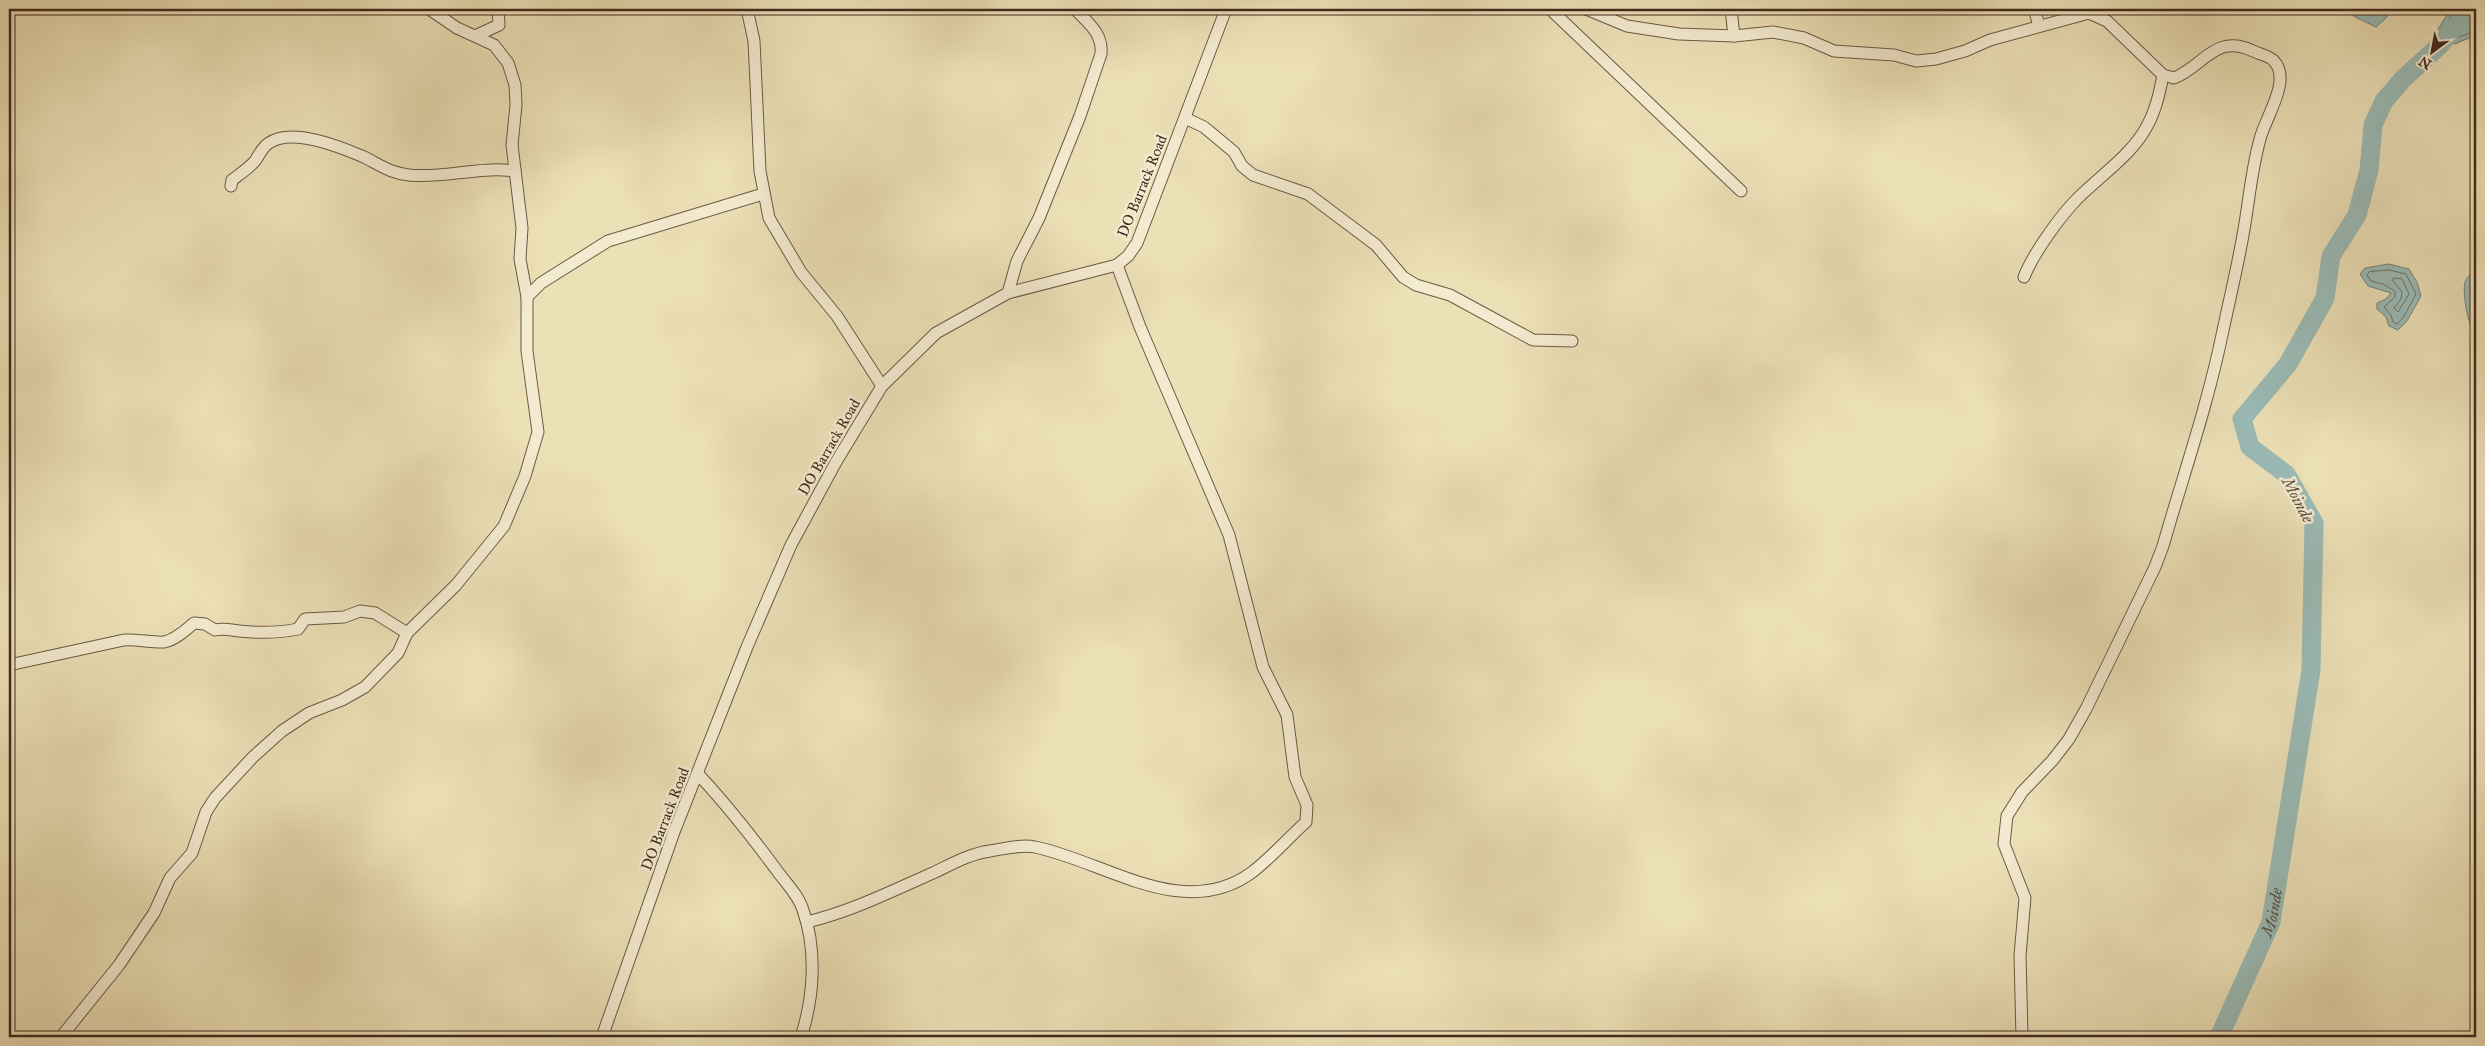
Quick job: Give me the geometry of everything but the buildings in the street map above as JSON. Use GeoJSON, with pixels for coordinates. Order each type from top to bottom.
{"type":"FeatureCollection","features":[{"type":"Feature","properties":{"kind":"street"},"geometry":{"type":"LineString","coordinates":[[475,36],[499,25],[498,9]]}},
{"type":"Feature","properties":{"kind":"street"},"geometry":{"type":"LineString","coordinates":[[747,9],[754,41],[763,194],[769,218],[800,272],[837,316],[882,386]]}},
{"type":"Feature","properties":{"kind":"street"},"geometry":{"type":"LineString","coordinates":[[1008,293],[1017,261],[1039,218],[1080,116],[1101,54],[1102,44],[1098,34],[1074,9]]}},
{"type":"Feature","properties":{"kind":"street","name":"DO Barrack Road"},"geometry":{"type":"LineString","coordinates":[[602,1037],[674,832],[747,648],[791,546],[836,462],[882,386],[936,333],[1008,293],[1118,265],[1137,243],[1226,9]]}},
{"type":"Feature","properties":{"kind":"street"},"geometry":{"type":"LineString","coordinates":[[1550,9],[1741,191]]}},
{"type":"Feature","properties":{"kind":"street"},"geometry":{"type":"LineString","coordinates":[[1586,9],[1627,26],[1679,34],[1734,36],[1773,32],[1804,38],[1834,51],[1894,55],[1916,61],[1936,59],[1958,53],[1990,40],[2039,26],[2074,12],[2089,13],[2107,21],[2163,75],[2174,78],[2188,73],[2208,53],[2229,45],[2250,49],[2274,60],[2280,74],[2278,93],[2263,127],[2253,163],[2243,234],[2206,405],[2160,553],[2086,709],[2052,761],[2022,792],[2007,816],[2004,844],[2025,898],[2020,956],[2022,1037]]}},
{"type":"Feature","properties":{"kind":"street"},"geometry":{"type":"LineString","coordinates":[[1731,9],[1734,36]]}},
{"type":"Feature","properties":{"kind":"street"},"geometry":{"type":"LineString","coordinates":[[2034,9],[2039,26]]}},
{"type":"Feature","properties":{"kind":"street"},"geometry":{"type":"LineString","coordinates":[[61,1037],[85,1004],[119,965],[154,912],[170,878],[192,854],[206,812],[215,798],[254,756],[282,731],[309,713],[342,700],[365,687],[398,653],[407,633],[456,584],[504,526],[525,476],[538,432],[527,351],[527,297],[520,259],[522,228],[512,145],[516,104],[515,85],[508,64],[494,45],[456,28],[433,10]]}},
{"type":"Feature","properties":{"kind":"street"},"geometry":{"type":"LineString","coordinates":[[2024,278],[2030,260],[2076,200],[2115,164],[2143,134],[2157,106],[2163,75]]}},
{"type":"Feature","properties":{"kind":"street"},"geometry":{"type":"LineString","coordinates":[[1185,118],[1204,127],[1234,152],[1242,166],[1253,175],[1308,194],[1376,245],[1403,277],[1416,285],[1450,295],[1533,340],[1572,341]]}},
{"type":"Feature","properties":{"kind":"street"},"geometry":{"type":"LineString","coordinates":[[231,186],[232,180],[255,162],[265,146],[270,142],[286,137],[305,138],[344,149],[394,174],[412,176],[495,168],[515,170]]}},
{"type":"Feature","properties":{"kind":"street"},"geometry":{"type":"LineString","coordinates":[[527,297],[541,283],[608,241],[763,194]]}},
{"type":"Feature","properties":{"kind":"street"},"geometry":{"type":"LineString","coordinates":[[807,922],[835,916],[962,859],[988,852],[1032,846],[1059,854],[1127,880],[1190,893],[1218,890],[1251,873],[1306,822],[1307,804],[1295,777],[1287,715],[1263,667],[1229,534],[1140,327],[1118,265]]}},
{"type":"Feature","properties":{"kind":"street"},"geometry":{"type":"LineString","coordinates":[[9,664],[124,640],[141,639],[164,642],[180,634],[194,623],[205,624],[215,630],[225,628],[236,631],[286,632],[298,629],[305,619],[344,617],[360,611],[375,613],[407,633]]}},
{"type":"Feature","properties":{"kind":"street"},"geometry":{"type":"LineString","coordinates":[[698,774],[725,802],[802,907],[807,922],[812,972],[810,1010],[801,1037]]}},
{"type":"Feature","properties":{"kind":"water"},"geometry":{"type":"Polygon","coordinates":[[[2391,9],[2386,18],[2376,27],[2355,17],[2347,10],[2391,9]]]}},
{"type":"Feature","properties":{"kind":"water"},"geometry":{"type":"Polygon","coordinates":[[[2451,9],[2476,9],[2476,35],[2455,44],[2438,29],[2451,9]]]}},
{"type":"Feature","properties":{"kind":"water"},"geometry":{"type":"Polygon","coordinates":[[[2389,264],[2409,269],[2417,282],[2421,296],[2407,321],[2398,330],[2389,326],[2386,317],[2377,309],[2377,303],[2386,299],[2391,293],[2368,286],[2360,274],[2365,268],[2389,264]]]}},
{"type":"Feature","properties":{"kind":"water"},"geometry":{"type":"Polygon","coordinates":[[[2472,272],[2476,272],[2476,335],[2470,325],[2464,294],[2465,282],[2472,272]]]}},
{"type":"Feature","properties":{"kind":"waterway","name":"Moinde"},"geometry":{"type":"LineString","coordinates":[[2219,1037],[2271,922],[2311,670],[2314,523],[2286,474],[2250,447],[2242,419],[2288,364],[2325,298],[2331,256],[2357,215],[2369,170],[2373,125],[2384,101],[2403,79],[2440,45],[2470,9]]}}]}
